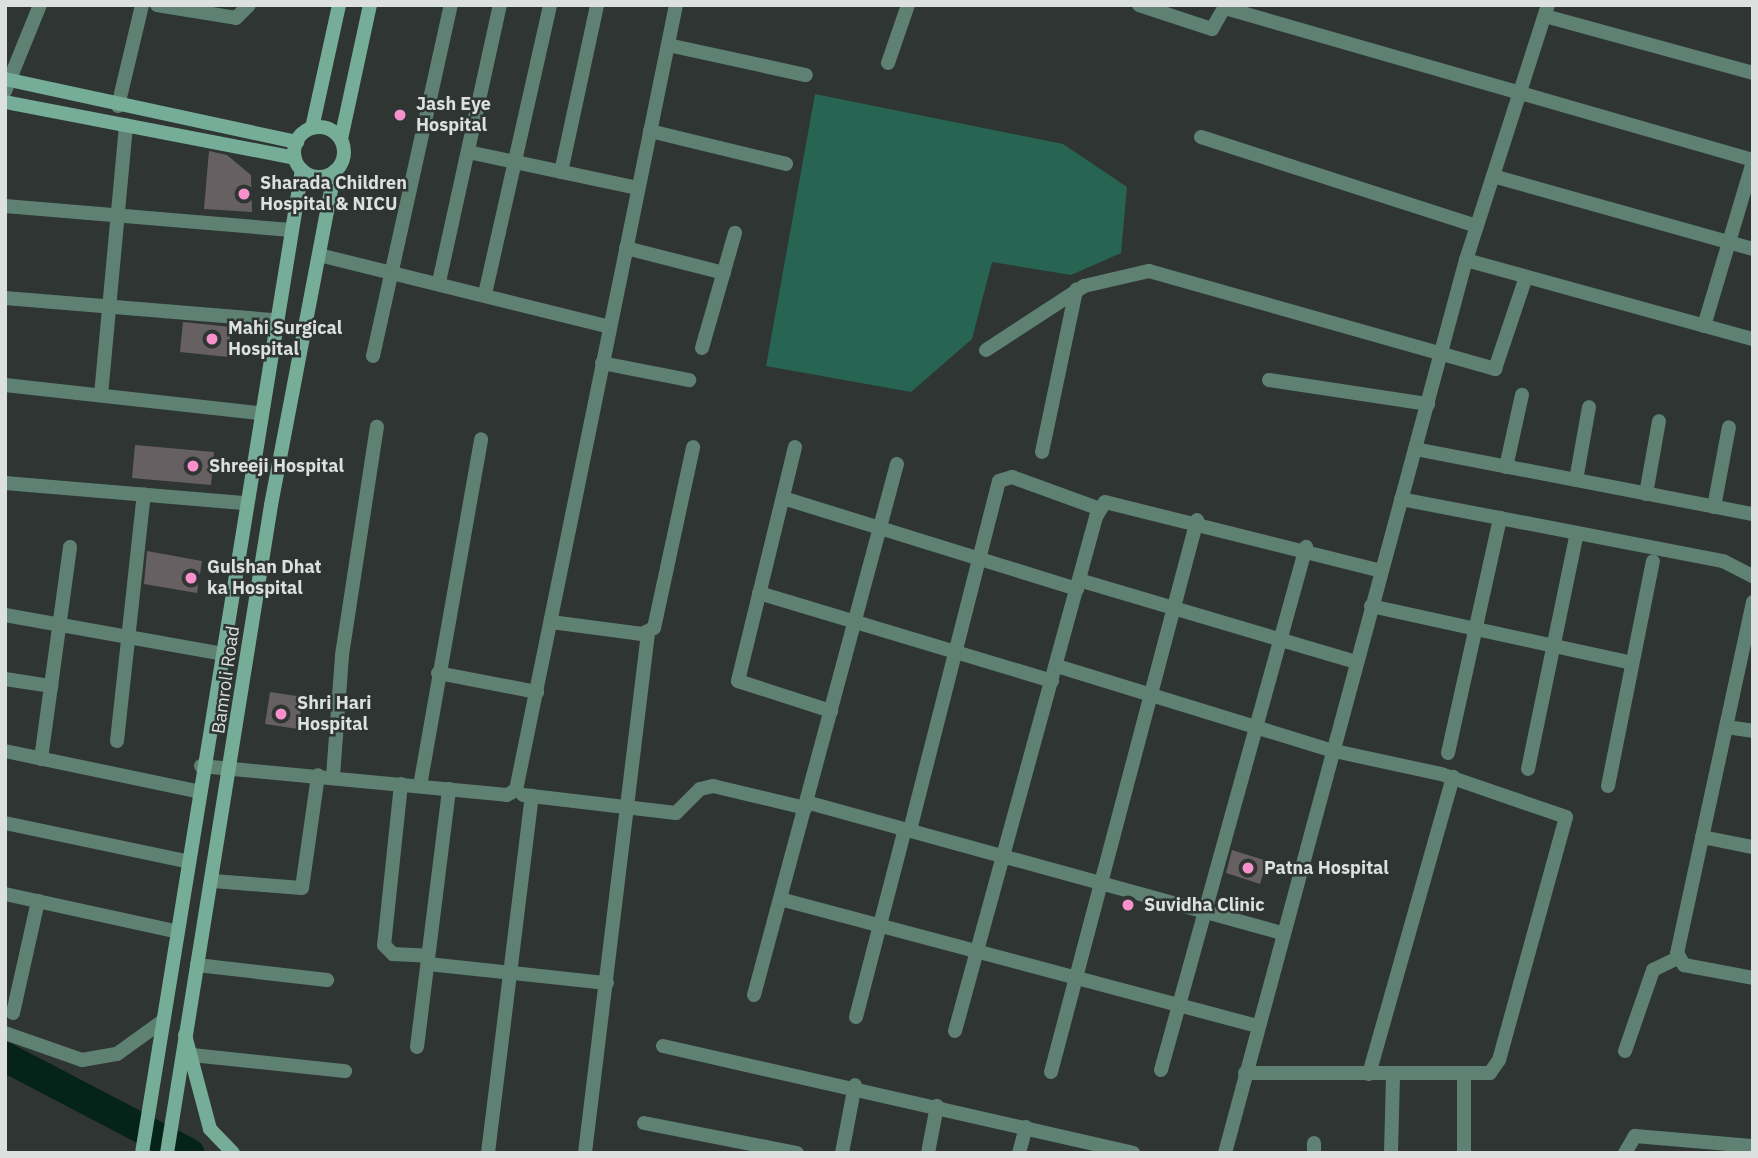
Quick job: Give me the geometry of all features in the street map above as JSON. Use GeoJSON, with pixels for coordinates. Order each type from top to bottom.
{"type":"FeatureCollection","features":[{"type":"Feature","properties":{"kind":"street"},"geometry":{"type":"LineString","coordinates":[[40,5],[7,83],[297,142]]}},
{"type":"Feature","properties":{"kind":"street"},"geometry":{"type":"LineString","coordinates":[[118,106],[142,5]]}},
{"type":"Feature","properties":{"kind":"street"},"geometry":{"type":"LineString","coordinates":[[157,5],[236,18],[250,5]]}},
{"type":"Feature","properties":{"kind":"street"},"geometry":{"type":"LineString","coordinates":[[297,142],[313,128],[339,5]]}},
{"type":"Feature","properties":{"kind":"street"},"geometry":{"type":"LineString","coordinates":[[5,102],[127,125],[299,164],[317,177],[335,172],[345,155],[341,139],[370,5]]}},
{"type":"Feature","properties":{"kind":"street"},"geometry":{"type":"LineString","coordinates":[[373,356],[452,5]]}},
{"type":"Feature","properties":{"kind":"street"},"geometry":{"type":"LineString","coordinates":[[439,282],[500,5]]}},
{"type":"Feature","properties":{"kind":"street"},"geometry":{"type":"LineString","coordinates":[[485,294],[550,5]]}},
{"type":"Feature","properties":{"kind":"street"},"geometry":{"type":"LineString","coordinates":[[561,172],[597,5]]}},
{"type":"Feature","properties":{"kind":"street"},"geometry":{"type":"LineString","coordinates":[[512,794],[537,692],[676,5]]}},
{"type":"Feature","properties":{"kind":"street"},"geometry":{"type":"LineString","coordinates":[[888,63],[908,5]]}},
{"type":"Feature","properties":{"kind":"street"},"geometry":{"type":"LineString","coordinates":[[1139,5],[1212,29],[1225,7],[1753,161],[1704,326]]}},
{"type":"Feature","properties":{"kind":"street"},"geometry":{"type":"LineString","coordinates":[[1225,1153],[1280,933],[1466,260],[1547,11],[1753,73]]}},
{"type":"Feature","properties":{"kind":"street"},"geometry":{"type":"LineString","coordinates":[[668,45],[806,75]]}},
{"type":"Feature","properties":{"kind":"street"},"geometry":{"type":"LineString","coordinates":[[101,395],[127,125]]}},
{"type":"Feature","properties":{"kind":"street"},"geometry":{"type":"LineString","coordinates":[[313,128],[330,129],[341,139]]}},
{"type":"Feature","properties":{"kind":"street"},"geometry":{"type":"LineString","coordinates":[[650,131],[786,164]]}},
{"type":"Feature","properties":{"kind":"street"},"geometry":{"type":"LineString","coordinates":[[1201,137],[1477,226]]}},
{"type":"Feature","properties":{"kind":"street"},"geometry":{"type":"LineString","coordinates":[[297,142],[299,164]]}},
{"type":"Feature","properties":{"kind":"street"},"geometry":{"type":"LineString","coordinates":[[468,152],[638,188]]}},
{"type":"Feature","properties":{"kind":"street","name":"Bamroli Road"},"geometry":{"type":"LineString","coordinates":[[142,1153],[159,1030],[243,503],[291,230],[299,164]]}},
{"type":"Feature","properties":{"kind":"street","name":"Bamroli Road"},"geometry":{"type":"LineString","coordinates":[[167,1153],[197,965],[233,770],[271,505],[335,172]]}},
{"type":"Feature","properties":{"kind":"street"},"geometry":{"type":"LineString","coordinates":[[1493,176],[1753,249]]}},
{"type":"Feature","properties":{"kind":"street"},"geometry":{"type":"LineString","coordinates":[[5,206],[291,230]]}},
{"type":"Feature","properties":{"kind":"street"},"geometry":{"type":"LineString","coordinates":[[702,348],[735,233]]}},
{"type":"Feature","properties":{"kind":"street"},"geometry":{"type":"LineString","coordinates":[[626,248],[724,273]]}},
{"type":"Feature","properties":{"kind":"street"},"geometry":{"type":"LineString","coordinates":[[319,254],[392,270],[610,327]]}},
{"type":"Feature","properties":{"kind":"street"},"geometry":{"type":"LineString","coordinates":[[1466,260],[1753,339]]}},
{"type":"Feature","properties":{"kind":"street"},"geometry":{"type":"LineString","coordinates":[[986,350],[1076,290],[1149,271],[1499,367],[1526,277]]}},
{"type":"Feature","properties":{"kind":"street"},"geometry":{"type":"LineString","coordinates":[[1042,452],[1076,290]]}},
{"type":"Feature","properties":{"kind":"street"},"geometry":{"type":"LineString","coordinates":[[5,298],[275,320]]}},
{"type":"Feature","properties":{"kind":"street"},"geometry":{"type":"LineString","coordinates":[[602,363],[689,380]]}},
{"type":"Feature","properties":{"kind":"street"},"geometry":{"type":"LineString","coordinates":[[1269,380],[1428,404]]}},
{"type":"Feature","properties":{"kind":"street"},"geometry":{"type":"LineString","coordinates":[[5,385],[259,413]]}},
{"type":"Feature","properties":{"kind":"street"},"geometry":{"type":"LineString","coordinates":[[1506,467],[1522,395]]}},
{"type":"Feature","properties":{"kind":"street"},"geometry":{"type":"LineString","coordinates":[[1576,480],[1589,407]]}},
{"type":"Feature","properties":{"kind":"street"},"geometry":{"type":"LineString","coordinates":[[1646,494],[1659,421]]}},
{"type":"Feature","properties":{"kind":"street"},"geometry":{"type":"LineString","coordinates":[[213,881],[302,888],[326,776],[377,427]]}},
{"type":"Feature","properties":{"kind":"street"},"geometry":{"type":"LineString","coordinates":[[1714,507],[1729,427]]}},
{"type":"Feature","properties":{"kind":"street"},"geometry":{"type":"LineString","coordinates":[[420,786],[481,439]]}},
{"type":"Feature","properties":{"kind":"street"},"geometry":{"type":"LineString","coordinates":[[585,1153],[630,808],[648,633],[657,621],[693,447]]}},
{"type":"Feature","properties":{"kind":"street"},"geometry":{"type":"LineString","coordinates":[[795,447],[738,681],[831,711]]}},
{"type":"Feature","properties":{"kind":"street"},"geometry":{"type":"LineString","coordinates":[[1415,449],[1753,514]]}},
{"type":"Feature","properties":{"kind":"street"},"geometry":{"type":"LineString","coordinates":[[754,995],[897,464]]}},
{"type":"Feature","properties":{"kind":"street"},"geometry":{"type":"LineString","coordinates":[[856,1017],[1003,476],[1100,509]]}},
{"type":"Feature","properties":{"kind":"street"},"geometry":{"type":"LineString","coordinates":[[5,483],[243,503]]}},
{"type":"Feature","properties":{"kind":"street"},"geometry":{"type":"LineString","coordinates":[[117,741],[125,636],[144,494]]}},
{"type":"Feature","properties":{"kind":"street"},"geometry":{"type":"LineString","coordinates":[[783,498],[979,559],[1174,608],[1356,662]]}},
{"type":"Feature","properties":{"kind":"street"},"geometry":{"type":"LineString","coordinates":[[1401,499],[1723,561],[1753,576]]}},
{"type":"Feature","properties":{"kind":"street"},"geometry":{"type":"LineString","coordinates":[[956,1031],[1100,509],[1115,500],[1306,547],[1381,571]]}},
{"type":"Feature","properties":{"kind":"street"},"geometry":{"type":"LineString","coordinates":[[1448,753],[1500,518]]}},
{"type":"Feature","properties":{"kind":"street"},"geometry":{"type":"LineString","coordinates":[[1051,1072],[1103,884],[1197,520]]}},
{"type":"Feature","properties":{"kind":"street"},"geometry":{"type":"LineString","coordinates":[[1528,769],[1577,533]]}},
{"type":"Feature","properties":{"kind":"street"},"geometry":{"type":"LineString","coordinates":[[41,759],[70,547]]}},
{"type":"Feature","properties":{"kind":"street"},"geometry":{"type":"LineString","coordinates":[[1161,1070],[1306,547]]}},
{"type":"Feature","properties":{"kind":"street"},"geometry":{"type":"LineString","coordinates":[[1608,786],[1653,561]]}},
{"type":"Feature","properties":{"kind":"street"},"geometry":{"type":"LineString","coordinates":[[759,593],[1052,681]]}},
{"type":"Feature","properties":{"kind":"street"},"geometry":{"type":"LineString","coordinates":[[1678,958],[1726,727],[1749,635],[1753,601]]}},
{"type":"Feature","properties":{"kind":"street"},"geometry":{"type":"LineString","coordinates":[[1371,606],[1632,663]]}},
{"type":"Feature","properties":{"kind":"street"},"geometry":{"type":"LineString","coordinates":[[5,615],[219,653]]}},
{"type":"Feature","properties":{"kind":"street"},"geometry":{"type":"LineString","coordinates":[[551,622],[648,633]]}},
{"type":"Feature","properties":{"kind":"street"},"geometry":{"type":"LineString","coordinates":[[1058,666],[1151,698],[1330,750],[1453,777],[1560,812],[1567,827],[1499,1059],[1490,1073],[1245,1073]]}},
{"type":"Feature","properties":{"kind":"street"},"geometry":{"type":"LineString","coordinates":[[439,673],[537,692]]}},
{"type":"Feature","properties":{"kind":"street"},"geometry":{"type":"LineString","coordinates":[[5,679],[51,687]]}},
{"type":"Feature","properties":{"kind":"street"},"geometry":{"type":"LineString","coordinates":[[1726,727],[1753,731]]}},
{"type":"Feature","properties":{"kind":"street"},"geometry":{"type":"LineString","coordinates":[[5,751],[197,791]]}},
{"type":"Feature","properties":{"kind":"street"},"geometry":{"type":"LineString","coordinates":[[201,766],[512,794],[676,813],[713,786],[907,830],[1280,933]]}},
{"type":"Feature","properties":{"kind":"street"},"geometry":{"type":"LineString","coordinates":[[1369,1074],[1453,777]]}},
{"type":"Feature","properties":{"kind":"street"},"geometry":{"type":"LineString","coordinates":[[401,784],[384,945],[393,954],[510,974],[607,983]]}},
{"type":"Feature","properties":{"kind":"street"},"geometry":{"type":"LineString","coordinates":[[418,1047],[449,789]]}},
{"type":"Feature","properties":{"kind":"street"},"geometry":{"type":"LineString","coordinates":[[488,1153],[532,796]]}},
{"type":"Feature","properties":{"kind":"street"},"geometry":{"type":"LineString","coordinates":[[5,823],[186,861]]}},
{"type":"Feature","properties":{"kind":"street"},"geometry":{"type":"LineString","coordinates":[[1702,837],[1753,847]]}},
{"type":"Feature","properties":{"kind":"street"},"geometry":{"type":"LineString","coordinates":[[5,894],[175,931]]}},
{"type":"Feature","properties":{"kind":"street"},"geometry":{"type":"LineString","coordinates":[[780,900],[977,955],[1257,1026]]}},
{"type":"Feature","properties":{"kind":"street"},"geometry":{"type":"LineString","coordinates":[[13,1013],[38,901]]}},
{"type":"Feature","properties":{"kind":"street"},"geometry":{"type":"LineString","coordinates":[[1678,958],[1691,968],[1753,978]]}},
{"type":"Feature","properties":{"kind":"street"},"geometry":{"type":"LineString","coordinates":[[1625,1051],[1653,970],[1678,958]]}},
{"type":"Feature","properties":{"kind":"street"},"geometry":{"type":"LineString","coordinates":[[197,965],[327,980]]}},
{"type":"Feature","properties":{"kind":"street"},"geometry":{"type":"LineString","coordinates":[[5,1033],[82,1060],[117,1054],[159,1030]]}},
{"type":"Feature","properties":{"kind":"street"},"geometry":{"type":"LineString","coordinates":[[233,1153],[210,1129],[186,1045],[345,1070]]}},
{"type":"Feature","properties":{"kind":"street"},"geometry":{"type":"LineString","coordinates":[[663,1046],[855,1086],[1133,1153]]}},
{"type":"Feature","properties":{"kind":"street"},"geometry":{"type":"LineString","coordinates":[[1391,1153],[1393,1074]]}},
{"type":"Feature","properties":{"kind":"street"},"geometry":{"type":"LineString","coordinates":[[1464,1075],[1464,1153]]}},
{"type":"Feature","properties":{"kind":"street"},"geometry":{"type":"LineString","coordinates":[[842,1153],[855,1086]]}},
{"type":"Feature","properties":{"kind":"street"},"geometry":{"type":"LineString","coordinates":[[928,1153],[937,1106]]}},
{"type":"Feature","properties":{"kind":"street"},"geometry":{"type":"LineString","coordinates":[[644,1123],[797,1153]]}},
{"type":"Feature","properties":{"kind":"street"},"geometry":{"type":"LineString","coordinates":[[1019,1153],[1026,1127]]}},
{"type":"Feature","properties":{"kind":"street"},"geometry":{"type":"LineString","coordinates":[[1625,1153],[1635,1136],[1752,1143],[1751,1153]]}},
{"type":"Feature","properties":{"kind":"green space"},"geometry":{"type":"Polygon","coordinates":[[[815,94],[1063,144],[1127,187],[1121,253],[1071,275],[992,262],[972,339],[911,392],[766,366],[815,94]]]}},
{"type":"Feature","properties":{"kind":"building"},"geometry":{"type":"Polygon","coordinates":[[[209,151],[227,155],[251,175],[252,212],[204,209],[209,151]]]}},
{"type":"Feature","properties":{"kind":"building"},"geometry":{"type":"Polygon","coordinates":[[[183,322],[231,327],[228,357],[180,352],[183,322]]]}},
{"type":"Feature","properties":{"kind":"building"},"geometry":{"type":"Polygon","coordinates":[[[135,445],[214,452],[211,485],[132,478],[135,445]]]}},
{"type":"Feature","properties":{"kind":"building"},"geometry":{"type":"Polygon","coordinates":[[[147,551],[202,561],[197,593],[144,584],[147,551]]]}},
{"type":"Feature","properties":{"kind":"building"},"geometry":{"type":"Polygon","coordinates":[[[270,692],[303,697],[298,729],[265,724],[270,692]]]}},
{"type":"Feature","properties":{"kind":"building"},"geometry":{"type":"Polygon","coordinates":[[[1232,850],[1267,861],[1260,884],[1226,873],[1232,850]]]}},
{"type":"Feature","properties":{"kind":"waterway"},"geometry":{"type":"LineString","coordinates":[[5,1057],[189,1153]]}},
{"type":"Feature","properties":{"kind":"place","name":"Jash Eye Hospital"},"geometry":{"type":"Point","coordinates":[400,115]}},
{"type":"Feature","properties":{"kind":"place","name":"Sharada Children Hospital & NICU"},"geometry":{"type":"Point","coordinates":[244,194]}},
{"type":"Feature","properties":{"kind":"place","name":"Mahi Surgical Hospital"},"geometry":{"type":"Point","coordinates":[212,339]}},
{"type":"Feature","properties":{"kind":"place","name":"Shreeji Hospital"},"geometry":{"type":"Point","coordinates":[193,466]}},
{"type":"Feature","properties":{"kind":"place","name":"Gulshan Dhat ka Hospital"},"geometry":{"type":"Point","coordinates":[191,578]}},
{"type":"Feature","properties":{"kind":"place","name":"Shri Hari Hospital"},"geometry":{"type":"Point","coordinates":[281,714]}},
{"type":"Feature","properties":{"kind":"place","name":"Patna Hospital"},"geometry":{"type":"Point","coordinates":[1248,868]}},
{"type":"Feature","properties":{"kind":"place","name":"Suvidha Clinic"},"geometry":{"type":"Point","coordinates":[1128,905]}}]}
